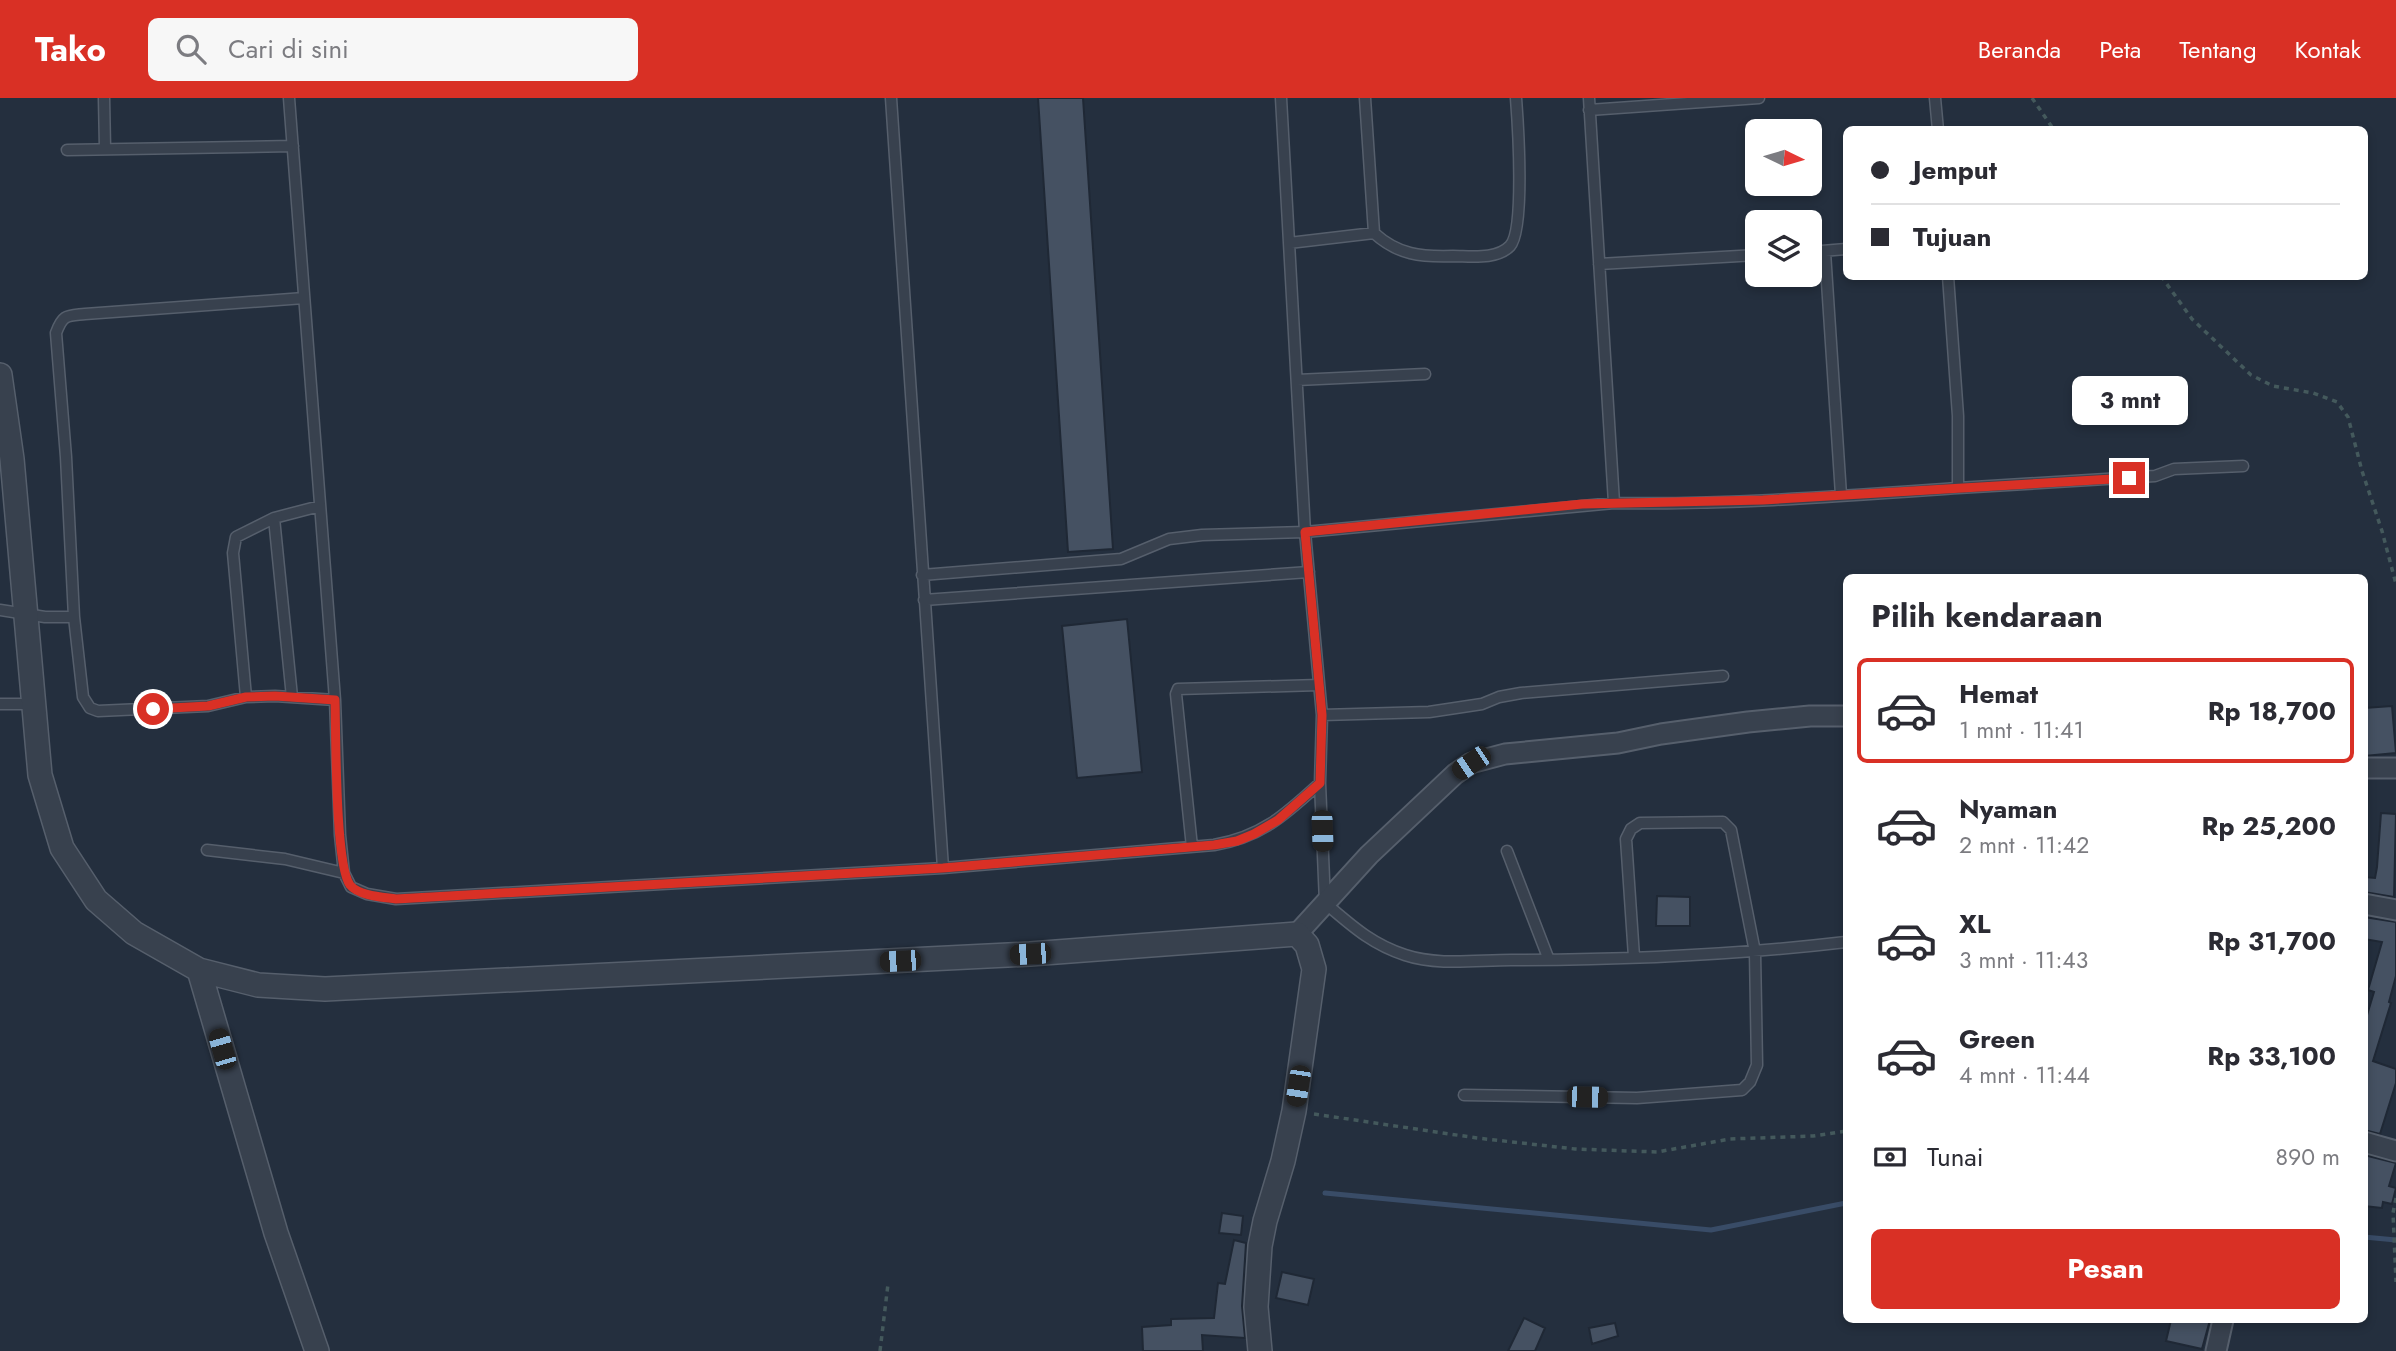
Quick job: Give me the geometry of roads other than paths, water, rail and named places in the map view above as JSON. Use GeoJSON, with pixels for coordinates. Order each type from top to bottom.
{"type":"FeatureCollection","features":[{"type":"Feature","properties":{"kind":"street"},"geometry":{"type":"LineString","coordinates":[[1,386],[6,459],[40,775],[62,848],[96,900],[134,933],[199,970],[258,985],[325,989],[1030,954],[1297,934],[1369,855],[1455,774],[1471,763],[1505,754],[1618,743],[1748,722],[1843,716]]}},
{"type":"Feature","properties":{"kind":"street"},"geometry":{"type":"LineString","coordinates":[[2368,768],[2396,768]]}},
{"type":"Feature","properties":{"kind":"street"},"geometry":{"type":"LineString","coordinates":[[2368,905],[2396,910]]}},
{"type":"Feature","properties":{"kind":"street"},"geometry":{"type":"LineString","coordinates":[[1260,1351],[1256,1307],[1260,1246],[1292,1122],[1314,969],[1307,944],[1297,934]]}},
{"type":"Feature","properties":{"kind":"street"},"geometry":{"type":"LineString","coordinates":[[199,970],[276,1233],[317,1351]]}},
{"type":"Feature","properties":{"kind":"street"},"geometry":{"type":"LineString","coordinates":[[2368,1143],[2396,1151]]}},
{"type":"Feature","properties":{"kind":"street"},"geometry":{"type":"LineString","coordinates":[[2216,1351],[2222,1323]]}},
{"type":"Feature","properties":{"kind":"lane"},"geometry":{"type":"LineString","coordinates":[[104,98],[105,148]]}},
{"type":"Feature","properties":{"kind":"lane"},"geometry":{"type":"LineString","coordinates":[[289,98],[335,700],[340,835],[344,873],[351,887],[367,894],[396,899],[943,868],[1192,847],[1237,841],[1254,834],[1278,820],[1320,783]]}},
{"type":"Feature","properties":{"kind":"lane"},"geometry":{"type":"LineString","coordinates":[[891,98],[943,868]]}},
{"type":"Feature","properties":{"kind":"lane"},"geometry":{"type":"LineString","coordinates":[[1281,98],[1305,532],[1322,715],[1320,783],[1325,903],[1368,940],[1406,956],[1433,960],[1549,960],[1755,952],[1843,942]]}},
{"type":"Feature","properties":{"kind":"lane"},"geometry":{"type":"LineString","coordinates":[[1365,98],[1374,233],[1388,246],[1406,253],[1431,256],[1493,255],[1510,246],[1516,233],[1518,204],[1516,98]]}},
{"type":"Feature","properties":{"kind":"lane"},"geometry":{"type":"LineString","coordinates":[[1589,98],[1614,503]]}},
{"type":"Feature","properties":{"kind":"lane"},"geometry":{"type":"LineString","coordinates":[[1589,110],[1759,98]]}},
{"type":"Feature","properties":{"kind":"lane"},"geometry":{"type":"LineString","coordinates":[[1935,98],[1938,126]]}},
{"type":"Feature","properties":{"kind":"lane"},"geometry":{"type":"LineString","coordinates":[[67,150],[293,146]]}},
{"type":"Feature","properties":{"kind":"lane"},"geometry":{"type":"LineString","coordinates":[[1289,243],[1374,233]]}},
{"type":"Feature","properties":{"kind":"lane"},"geometry":{"type":"LineString","coordinates":[[1822,251],[1843,249]]}},
{"type":"Feature","properties":{"kind":"lane"},"geometry":{"type":"LineString","coordinates":[[1825,251],[1841,495]]}},
{"type":"Feature","properties":{"kind":"lane"},"geometry":{"type":"LineString","coordinates":[[1599,264],[1745,256]]}},
{"type":"Feature","properties":{"kind":"lane"},"geometry":{"type":"LineString","coordinates":[[1948,280],[1958,416],[1958,488]]}},
{"type":"Feature","properties":{"kind":"lane"},"geometry":{"type":"LineString","coordinates":[[304,298],[85,314],[67,316],[61,320],[56,333],[66,457],[74,617],[83,697],[90,708],[99,711],[208,706],[246,697],[335,700]]}},
{"type":"Feature","properties":{"kind":"lane"},"geometry":{"type":"LineString","coordinates":[[1297,380],[1425,373]]}},
{"type":"Feature","properties":{"kind":"lane"},"geometry":{"type":"LineString","coordinates":[[922,575],[1121,559],[1169,539],[1202,535],[1305,532],[1614,503],[1664,504],[1841,495],[2155,476],[2174,469],[2243,466]]}},
{"type":"Feature","properties":{"kind":"lane"},"geometry":{"type":"LineString","coordinates":[[246,697],[233,554],[236,537],[274,518],[320,506]]}},
{"type":"Feature","properties":{"kind":"lane"},"geometry":{"type":"LineString","coordinates":[[274,518],[292,698]]}},
{"type":"Feature","properties":{"kind":"lane"},"geometry":{"type":"LineString","coordinates":[[924,600],[1309,572]]}},
{"type":"Feature","properties":{"kind":"lane"},"geometry":{"type":"LineString","coordinates":[[0,610],[24,615],[74,617]]}},
{"type":"Feature","properties":{"kind":"lane"},"geometry":{"type":"LineString","coordinates":[[1322,715],[1429,712],[1482,704],[1499,697],[1521,693],[1723,676]]}},
{"type":"Feature","properties":{"kind":"lane"},"geometry":{"type":"LineString","coordinates":[[1192,847],[1176,694],[1178,689],[1319,685]]}},
{"type":"Feature","properties":{"kind":"lane"},"geometry":{"type":"LineString","coordinates":[[0,704],[33,704]]}},
{"type":"Feature","properties":{"kind":"lane"},"geometry":{"type":"LineString","coordinates":[[1464,1095],[1637,1098],[1742,1090],[1750,1082],[1757,1065],[1755,952],[1731,831],[1723,822],[1640,823],[1631,829],[1626,839],[1634,957]]}},
{"type":"Feature","properties":{"kind":"lane"},"geometry":{"type":"LineString","coordinates":[[207,850],[285,859],[344,873]]}},
{"type":"Feature","properties":{"kind":"lane"},"geometry":{"type":"LineString","coordinates":[[1507,851],[1549,960]]}},
{"type":"Feature","properties":{"kind":"waterway"},"geometry":{"type":"LineString","coordinates":[[1325,1193],[1711,1230],[1843,1204]]}},
{"type":"Feature","properties":{"kind":"waterway"},"geometry":{"type":"LineString","coordinates":[[2368,1237],[2396,1240]]}}]}
